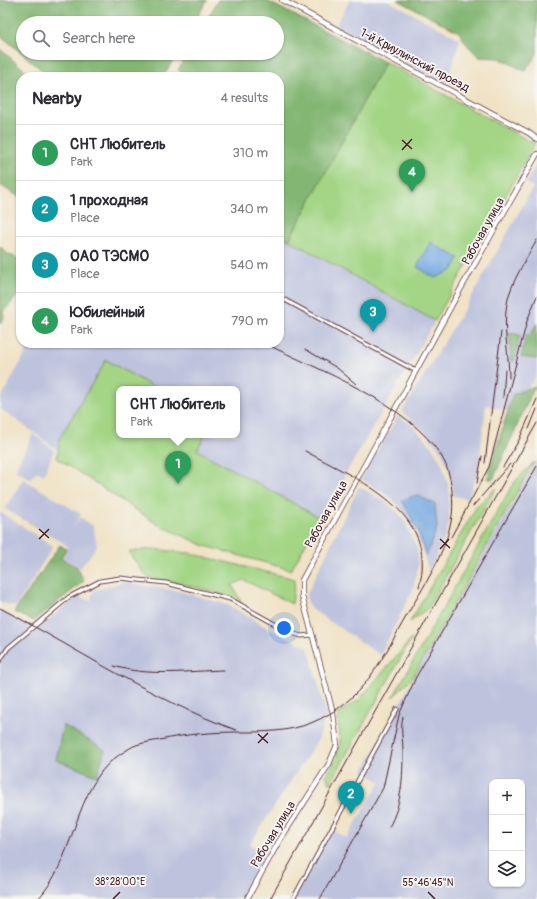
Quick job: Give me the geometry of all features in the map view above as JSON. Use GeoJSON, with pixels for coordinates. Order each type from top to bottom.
{"type":"FeatureCollection","features":[{"type":"Feature","properties":{"kind":"street","name":"1-й Криулинский проезд"},"geometry":{"type":"LineString","coordinates":[[282,0],[529,133],[537,139]]}},
{"type":"Feature","properties":{"kind":"street","name":"Рабочая улица"},"geometry":{"type":"LineString","coordinates":[[247,899],[278,843],[335,752],[337,739],[333,713],[302,596],[302,580],[307,568],[537,154]]}},
{"type":"Feature","properties":{"kind":"street"},"geometry":{"type":"LineString","coordinates":[[285,300],[416,371]]}},
{"type":"Feature","properties":{"kind":"street"},"geometry":{"type":"LineString","coordinates":[[0,660],[8,648],[69,597],[92,584],[107,579],[133,579],[166,583],[230,600],[289,632],[301,636],[312,635]]}},
{"type":"Feature","properties":{"kind":"street"},"geometry":{"type":"LineString","coordinates":[[293,899],[397,709]]}},
{"type":"Feature","properties":{"kind":"shaded area"},"geometry":{"type":"Polygon","coordinates":[[[350,0],[387,0],[460,39],[447,85],[336,25],[350,0]]]}},
{"type":"Feature","properties":{"kind":"shaded area"},"geometry":{"type":"Polygon","coordinates":[[[537,163],[537,374],[512,412],[486,405],[478,471],[468,499],[454,496],[451,476],[442,452],[425,432],[402,412],[474,293],[533,187],[526,183],[537,163]]]}},
{"type":"Feature","properties":{"kind":"shaded area"},"geometry":{"type":"Polygon","coordinates":[[[284,238],[435,321],[320,518],[197,450],[203,438],[240,438],[240,386],[152,386],[106,361],[60,437],[58,450],[0,408],[0,400],[28,348],[284,348],[284,238]]]}},
{"type":"Feature","properties":{"kind":"shaded area"},"geometry":{"type":"Polygon","coordinates":[[[398,416],[412,425],[431,445],[442,464],[449,488],[449,521],[445,537],[429,571],[418,537],[405,513],[390,497],[361,479],[398,416]]]}},
{"type":"Feature","properties":{"kind":"shaded area"},"geometry":{"type":"Polygon","coordinates":[[[33,434],[54,450],[44,475],[37,471],[30,479],[15,470],[33,434]]]}},
{"type":"Feature","properties":{"kind":"shaded area"},"geometry":{"type":"Polygon","coordinates":[[[537,460],[537,899],[293,899],[331,829],[347,838],[380,782],[363,771],[422,663],[537,460]]]}},
{"type":"Feature","properties":{"kind":"shaded area"},"geometry":{"type":"Polygon","coordinates":[[[23,479],[81,514],[69,534],[80,517],[93,526],[97,546],[80,568],[63,558],[68,547],[64,543],[5,509],[23,479]]]}},
{"type":"Feature","properties":{"kind":"shaded area"},"geometry":{"type":"Polygon","coordinates":[[[359,486],[389,504],[403,518],[417,549],[418,565],[413,590],[380,655],[310,608],[306,596],[359,486]]]}},
{"type":"Feature","properties":{"kind":"shaded area"},"geometry":{"type":"Polygon","coordinates":[[[0,512],[53,546],[16,607],[0,602],[0,512]]]}},
{"type":"Feature","properties":{"kind":"shaded area"},"geometry":{"type":"Polygon","coordinates":[[[124,582],[178,591],[229,605],[269,629],[308,647],[326,714],[319,738],[250,844],[266,855],[242,899],[0,899],[0,610],[36,630],[78,596],[90,601],[94,590],[124,582]]]}},
{"type":"Feature","properties":{"kind":"green space"},"geometry":{"type":"Polygon","coordinates":[[[0,0],[207,0],[198,16],[16,16],[16,48],[0,35],[0,0]]]}},
{"type":"Feature","properties":{"kind":"green space"},"geometry":{"type":"Polygon","coordinates":[[[218,0],[265,0],[385,62],[289,240],[284,238],[284,72],[181,72],[178,70],[184,60],[284,60],[284,16],[209,16],[218,0]]]}},
{"type":"Feature","properties":{"kind":"green space"},"geometry":{"type":"Polygon","coordinates":[[[398,0],[537,0],[537,54],[525,71],[499,58],[479,57],[468,46],[459,32],[398,0]]]}},
{"type":"Feature","properties":{"kind":"green space"},"geometry":{"type":"Polygon","coordinates":[[[0,49],[27,72],[16,72],[16,195],[0,185],[0,49]]]}},
{"type":"Feature","properties":{"kind":"green space"},"geometry":{"type":"Polygon","coordinates":[[[30,60],[173,60],[166,72],[44,72],[30,60]]]}},
{"type":"Feature","properties":{"kind":"green space"},"geometry":{"type":"Polygon","coordinates":[[[385,62],[535,144],[435,321],[289,240],[385,62]]]}},
{"type":"Feature","properties":{"kind":"green space"},"geometry":{"type":"Polygon","coordinates":[[[0,246],[8,254],[16,258],[16,297],[3,311],[4,318],[0,324],[0,246]]]}},
{"type":"Feature","properties":{"kind":"green space"},"geometry":{"type":"Polygon","coordinates":[[[537,323],[537,359],[521,357],[526,335],[531,334],[537,323]]]}},
{"type":"Feature","properties":{"kind":"green space"},"geometry":{"type":"Polygon","coordinates":[[[509,333],[520,335],[514,361],[511,361],[509,333]]]}},
{"type":"Feature","properties":{"kind":"green space"},"geometry":{"type":"Polygon","coordinates":[[[106,360],[152,386],[116,386],[116,438],[203,438],[197,450],[320,518],[291,570],[205,546],[157,524],[57,458],[60,438],[106,360]]]}},
{"type":"Feature","properties":{"kind":"green space"},"geometry":{"type":"Polygon","coordinates":[[[535,386],[493,479],[487,479],[513,394],[535,386]]]}},
{"type":"Feature","properties":{"kind":"green space"},"geometry":{"type":"Polygon","coordinates":[[[534,462],[413,677],[393,697],[513,484],[534,462]]]}},
{"type":"Feature","properties":{"kind":"green space"},"geometry":{"type":"Polygon","coordinates":[[[496,488],[428,608],[410,622],[477,506],[496,488]]]}},
{"type":"Feature","properties":{"kind":"green space"},"geometry":{"type":"Polygon","coordinates":[[[60,545],[66,549],[61,558],[77,567],[84,581],[34,621],[14,612],[60,545]]]}},
{"type":"Feature","properties":{"kind":"green space"},"geometry":{"type":"Polygon","coordinates":[[[152,549],[189,553],[295,579],[292,604],[244,580],[232,585],[242,603],[207,590],[147,577],[128,552],[152,549]]]}},
{"type":"Feature","properties":{"kind":"green space"},"geometry":{"type":"Polygon","coordinates":[[[412,638],[330,784],[326,776],[338,753],[340,740],[337,714],[359,700],[412,638]]]}},
{"type":"Feature","properties":{"kind":"green space"},"geometry":{"type":"Polygon","coordinates":[[[63,725],[105,750],[97,776],[56,760],[63,725]]]}},
{"type":"Feature","properties":{"kind":"water"},"geometry":{"type":"Polygon","coordinates":[[[430,242],[459,258],[452,271],[435,278],[417,267],[430,242]]]}},
{"type":"Feature","properties":{"kind":"water"},"geometry":{"type":"Polygon","coordinates":[[[417,495],[435,504],[437,528],[426,557],[418,531],[402,500],[417,495]]]}},
{"type":"Feature","properties":{"kind":"railway"},"geometry":{"type":"LineString","coordinates":[[509,378],[505,326],[509,295],[514,281],[537,240]]}},
{"type":"Feature","properties":{"kind":"railway"},"geometry":{"type":"LineString","coordinates":[[451,537],[489,467],[527,321],[537,296]]}},
{"type":"Feature","properties":{"kind":"railway"},"geometry":{"type":"LineString","coordinates":[[485,463],[501,332]]}},
{"type":"Feature","properties":{"kind":"railway"},"geometry":{"type":"LineString","coordinates":[[38,899],[50,884],[59,867],[88,795],[97,778],[110,762],[130,748],[144,743],[180,736],[220,732],[267,732],[285,730],[311,723],[329,714],[358,692],[379,664],[427,582],[444,547],[451,522],[453,506],[452,489],[448,472],[442,457],[427,438],[408,420],[362,390],[275,348]]}},
{"type":"Feature","properties":{"kind":"railway"},"geometry":{"type":"LineString","coordinates":[[305,349],[337,368],[356,384]]}},
{"type":"Feature","properties":{"kind":"railway"},"geometry":{"type":"LineString","coordinates":[[503,398],[505,370]]}},
{"type":"Feature","properties":{"kind":"railway"},"geometry":{"type":"LineString","coordinates":[[503,467],[519,440],[537,399]]}},
{"type":"Feature","properties":{"kind":"railway"},"geometry":{"type":"LineString","coordinates":[[529,429],[537,409]]}},
{"type":"Feature","properties":{"kind":"railway"},"geometry":{"type":"LineString","coordinates":[[270,899],[537,423]]}},
{"type":"Feature","properties":{"kind":"railway"},"geometry":{"type":"LineString","coordinates":[[305,451],[370,487],[390,501],[406,518],[418,538],[422,561],[419,587]]}},
{"type":"Feature","properties":{"kind":"railway"},"geometry":{"type":"LineString","coordinates":[[477,483],[482,456]]}},
{"type":"Feature","properties":{"kind":"railway"},"geometry":{"type":"LineString","coordinates":[[473,506],[510,464]]}},
{"type":"Feature","properties":{"kind":"railway"},"geometry":{"type":"LineString","coordinates":[[320,899],[383,788],[399,715],[416,677],[537,466]]}},
{"type":"Feature","properties":{"kind":"railway"},"geometry":{"type":"LineString","coordinates":[[0,608],[145,689],[205,718],[236,730]]}},
{"type":"Feature","properties":{"kind":"railway"},"geometry":{"type":"LineString","coordinates":[[114,666],[154,672],[224,670]]}},
{"type":"Feature","properties":{"kind":"railway"},"geometry":{"type":"LineString","coordinates":[[389,827],[397,809],[401,790],[403,761],[403,717]]}},
{"type":"Feature","properties":{"kind":"place","name":"Юбилейный"},"geometry":{"type":"Point","coordinates":[412,192]}},
{"type":"Feature","properties":{"kind":"place","name":"ОАО ТЭСМО"},"geometry":{"type":"Point","coordinates":[373,332]}},
{"type":"Feature","properties":{"kind":"place","name":"СНТ Любитель"},"geometry":{"type":"Point","coordinates":[178,484]}},
{"type":"Feature","properties":{"kind":"place","name":"1 проходная"},"geometry":{"type":"Point","coordinates":[351,814]}}]}
